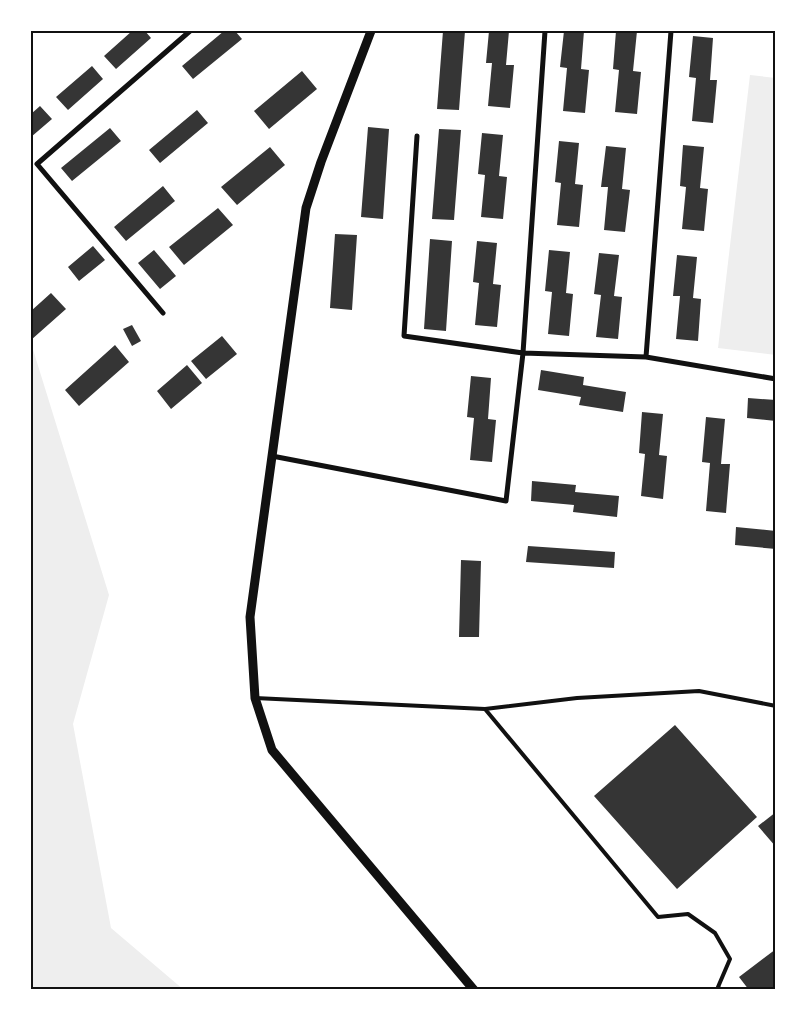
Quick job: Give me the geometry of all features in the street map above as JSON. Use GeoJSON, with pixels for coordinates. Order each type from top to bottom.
{"type":"FeatureCollection","features":[{"type":"Feature","properties":{"kind":"street"},"geometry":{"type":"LineString","coordinates":[[163,313],[37,164],[190,31]]}},
{"type":"Feature","properties":{"kind":"street"},"geometry":{"type":"LineString","coordinates":[[371,31],[321,162],[306,208],[250,617],[255,698],[272,750],[474,990]]}},
{"type":"Feature","properties":{"kind":"street"},"geometry":{"type":"LineString","coordinates":[[272,456],[506,501],[523,353],[545,31]]}},
{"type":"Feature","properties":{"kind":"street"},"geometry":{"type":"LineString","coordinates":[[646,357],[671,31]]}},
{"type":"Feature","properties":{"kind":"street"},"geometry":{"type":"LineString","coordinates":[[417,136],[404,336],[523,353],[646,357],[776,379]]}},
{"type":"Feature","properties":{"kind":"lane"},"geometry":{"type":"LineString","coordinates":[[255,698],[485,709],[577,698],[699,690],[776,706]]}},
{"type":"Feature","properties":{"kind":"lane"},"geometry":{"type":"LineString","coordinates":[[485,709],[658,917],[688,914],[715,933],[730,959],[718,986],[721,990]]}},
{"type":"Feature","properties":{"kind":"shaded area"},"geometry":{"type":"Polygon","coordinates":[[[750,75],[776,78],[776,355],[718,348],[750,75]]]}},
{"type":"Feature","properties":{"kind":"shaded area"},"geometry":{"type":"Polygon","coordinates":[[[31,343],[109,595],[73,724],[111,928],[184,990],[31,990],[31,343]]]}},
{"type":"Feature","properties":{"kind":"building"},"geometry":{"type":"Polygon","coordinates":[[[132,31],[145,31],[151,38],[116,69],[104,56],[132,31]]]}},
{"type":"Feature","properties":{"kind":"building"},"geometry":{"type":"Polygon","coordinates":[[[224,31],[235,31],[242,39],[193,79],[182,66],[224,31]]]}},
{"type":"Feature","properties":{"kind":"building"},"geometry":{"type":"Polygon","coordinates":[[[443,31],[465,31],[459,110],[437,109],[443,31]]]}},
{"type":"Feature","properties":{"kind":"building"},"geometry":{"type":"Polygon","coordinates":[[[489,31],[509,31],[506,65],[514,65],[510,108],[488,106],[492,63],[486,63],[489,31]]]}},
{"type":"Feature","properties":{"kind":"building"},"geometry":{"type":"Polygon","coordinates":[[[564,31],[584,31],[581,69],[589,70],[585,113],[563,111],[567,68],[560,67],[564,31]]]}},
{"type":"Feature","properties":{"kind":"building"},"geometry":{"type":"Polygon","coordinates":[[[616,31],[637,31],[633,71],[641,72],[637,114],[615,112],[619,70],[613,69],[616,31]]]}},
{"type":"Feature","properties":{"kind":"building"},"geometry":{"type":"Polygon","coordinates":[[[693,36],[713,38],[710,80],[717,80],[713,123],[692,121],[696,78],[689,77],[693,36]]]}},
{"type":"Feature","properties":{"kind":"building"},"geometry":{"type":"Polygon","coordinates":[[[92,66],[103,79],[68,110],[56,97],[92,66]]]}},
{"type":"Feature","properties":{"kind":"building"},"geometry":{"type":"Polygon","coordinates":[[[302,71],[317,89],[269,129],[254,111],[302,71]]]}},
{"type":"Feature","properties":{"kind":"building"},"geometry":{"type":"Polygon","coordinates":[[[40,106],[52,119],[31,137],[31,114],[40,106]]]}},
{"type":"Feature","properties":{"kind":"building"},"geometry":{"type":"Polygon","coordinates":[[[197,110],[208,123],[160,163],[149,150],[197,110]]]}},
{"type":"Feature","properties":{"kind":"building"},"geometry":{"type":"Polygon","coordinates":[[[368,127],[389,129],[383,219],[361,217],[368,127]]]}},
{"type":"Feature","properties":{"kind":"building"},"geometry":{"type":"Polygon","coordinates":[[[110,128],[121,141],[72,181],[61,168],[110,128]]]}},
{"type":"Feature","properties":{"kind":"building"},"geometry":{"type":"Polygon","coordinates":[[[439,129],[461,130],[454,220],[432,219],[439,129]]]}},
{"type":"Feature","properties":{"kind":"building"},"geometry":{"type":"Polygon","coordinates":[[[482,133],[503,135],[499,176],[507,177],[503,219],[481,217],[485,175],[478,174],[482,133]]]}},
{"type":"Feature","properties":{"kind":"building"},"geometry":{"type":"Polygon","coordinates":[[[559,141],[579,143],[575,184],[583,185],[579,227],[557,225],[561,183],[555,182],[559,141]]]}},
{"type":"Feature","properties":{"kind":"building"},"geometry":{"type":"Polygon","coordinates":[[[683,145],[704,147],[700,188],[708,189],[704,231],[682,229],[686,187],[680,186],[683,145]]]}},
{"type":"Feature","properties":{"kind":"building"},"geometry":{"type":"Polygon","coordinates":[[[606,146],[626,148],[622,189],[630,190],[625,232],[604,230],[608,187],[601,187],[606,146]]]}},
{"type":"Feature","properties":{"kind":"building"},"geometry":{"type":"Polygon","coordinates":[[[270,147],[285,165],[237,205],[221,187],[270,147]]]}},
{"type":"Feature","properties":{"kind":"building"},"geometry":{"type":"Polygon","coordinates":[[[163,186],[175,201],[126,241],[114,227],[163,186]]]}},
{"type":"Feature","properties":{"kind":"building"},"geometry":{"type":"Polygon","coordinates":[[[218,208],[233,225],[184,265],[169,247],[218,208]]]}},
{"type":"Feature","properties":{"kind":"building"},"geometry":{"type":"Polygon","coordinates":[[[335,234],[357,235],[352,310],[330,308],[335,234]]]}},
{"type":"Feature","properties":{"kind":"building"},"geometry":{"type":"Polygon","coordinates":[[[430,239],[452,241],[446,331],[424,329],[430,239]]]}},
{"type":"Feature","properties":{"kind":"building"},"geometry":{"type":"Polygon","coordinates":[[[477,241],[497,243],[493,284],[501,285],[497,327],[475,325],[479,283],[473,282],[477,241]]]}},
{"type":"Feature","properties":{"kind":"building"},"geometry":{"type":"Polygon","coordinates":[[[93,246],[105,260],[79,281],[68,267],[93,246]]]}},
{"type":"Feature","properties":{"kind":"building"},"geometry":{"type":"Polygon","coordinates":[[[154,250],[176,276],[160,289],[138,263],[154,250]]]}},
{"type":"Feature","properties":{"kind":"building"},"geometry":{"type":"Polygon","coordinates":[[[549,250],[570,252],[566,293],[573,294],[569,336],[548,334],[552,292],[545,291],[549,250]]]}},
{"type":"Feature","properties":{"kind":"building"},"geometry":{"type":"Polygon","coordinates":[[[599,253],[619,255],[614,296],[622,297],[618,339],[596,337],[601,295],[594,294],[599,253]]]}},
{"type":"Feature","properties":{"kind":"building"},"geometry":{"type":"Polygon","coordinates":[[[677,255],[697,257],[693,298],[701,299],[698,341],[676,339],[680,296],[673,296],[677,255]]]}},
{"type":"Feature","properties":{"kind":"building"},"geometry":{"type":"Polygon","coordinates":[[[51,293],[66,309],[31,340],[31,311],[51,293]]]}},
{"type":"Feature","properties":{"kind":"building"},"geometry":{"type":"Polygon","coordinates":[[[132,325],[141,341],[132,346],[123,329],[132,325]]]}},
{"type":"Feature","properties":{"kind":"building"},"geometry":{"type":"Polygon","coordinates":[[[222,336],[237,354],[206,379],[191,361],[222,336]]]}},
{"type":"Feature","properties":{"kind":"building"},"geometry":{"type":"Polygon","coordinates":[[[115,345],[129,362],[79,406],[65,390],[115,345]]]}},
{"type":"Feature","properties":{"kind":"building"},"geometry":{"type":"Polygon","coordinates":[[[187,365],[202,383],[171,409],[157,391],[187,365]]]}},
{"type":"Feature","properties":{"kind":"building"},"geometry":{"type":"Polygon","coordinates":[[[541,370],[584,377],[583,385],[626,392],[623,412],[579,405],[581,397],[538,390],[541,370]]]}},
{"type":"Feature","properties":{"kind":"building"},"geometry":{"type":"Polygon","coordinates":[[[471,376],[491,378],[488,419],[496,420],[492,462],[470,460],[474,418],[467,417],[471,376]]]}},
{"type":"Feature","properties":{"kind":"building"},"geometry":{"type":"Polygon","coordinates":[[[748,398],[776,400],[776,421],[747,418],[748,398]]]}},
{"type":"Feature","properties":{"kind":"building"},"geometry":{"type":"Polygon","coordinates":[[[642,412],[663,414],[659,455],[667,456],[663,499],[641,496],[645,454],[639,453],[642,412]]]}},
{"type":"Feature","properties":{"kind":"building"},"geometry":{"type":"Polygon","coordinates":[[[706,417],[725,419],[721,464],[730,464],[726,513],[706,511],[710,463],[702,462],[706,417]]]}},
{"type":"Feature","properties":{"kind":"building"},"geometry":{"type":"Polygon","coordinates":[[[532,481],[576,485],[575,492],[619,496],[617,517],[573,512],[574,505],[531,501],[532,481]]]}},
{"type":"Feature","properties":{"kind":"building"},"geometry":{"type":"Polygon","coordinates":[[[736,527],[776,531],[776,549],[735,545],[736,527]]]}},
{"type":"Feature","properties":{"kind":"building"},"geometry":{"type":"Polygon","coordinates":[[[528,546],[615,552],[614,568],[526,562],[528,546]]]}},
{"type":"Feature","properties":{"kind":"building"},"geometry":{"type":"Polygon","coordinates":[[[461,560],[481,561],[479,637],[459,637],[461,560]]]}},
{"type":"Feature","properties":{"kind":"building"},"geometry":{"type":"Polygon","coordinates":[[[675,725],[757,817],[677,889],[594,796],[675,725]]]}},
{"type":"Feature","properties":{"kind":"building"},"geometry":{"type":"Polygon","coordinates":[[[776,812],[776,847],[758,826],[776,812]]]}},
{"type":"Feature","properties":{"kind":"building"},"geometry":{"type":"Polygon","coordinates":[[[776,949],[776,990],[749,990],[739,977],[776,949]]]}}]}
